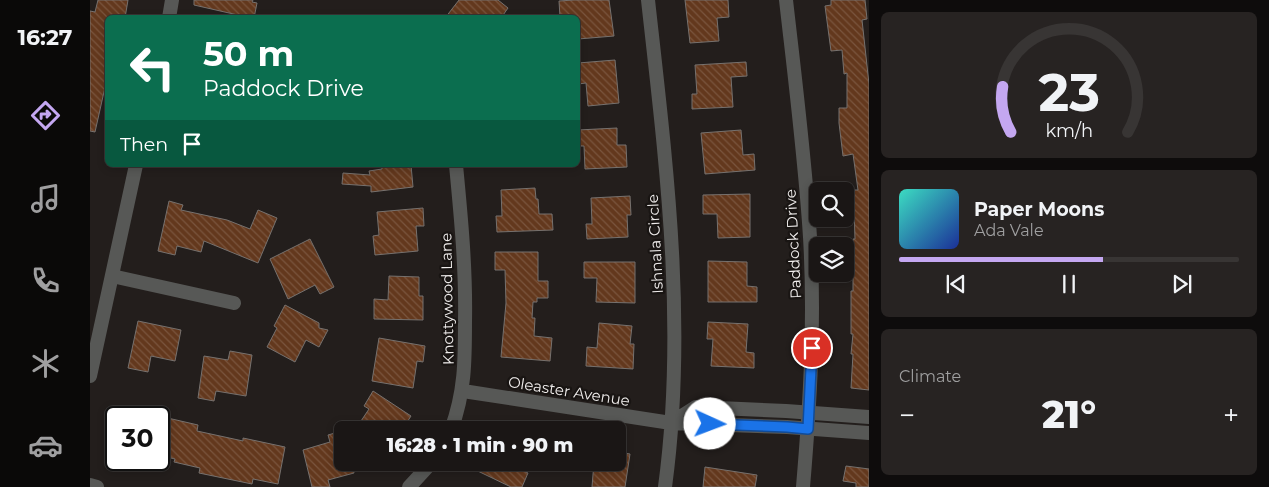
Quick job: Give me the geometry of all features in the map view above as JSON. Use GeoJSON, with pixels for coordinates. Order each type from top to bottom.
{"type":"FeatureCollection","features":[{"type":"Feature","properties":{"kind":"street"},"geometry":{"type":"LineString","coordinates":[[170,15],[172,0]]}},
{"type":"Feature","properties":{"kind":"street","name":"Ishnala Circle"},"geometry":{"type":"LineString","coordinates":[[648,0],[665,150],[675,290],[671,423],[665,487]]}},
{"type":"Feature","properties":{"kind":"street","name":"Paddock Drive"},"geometry":{"type":"LineString","coordinates":[[786,0],[810,238],[812,312],[809,414],[803,487]]}},
{"type":"Feature","properties":{"kind":"street"},"geometry":{"type":"LineString","coordinates":[[90,376],[136,167]]}},
{"type":"Feature","properties":{"kind":"street","name":"Knottywood Lane"},"geometry":{"type":"LineString","coordinates":[[454,421],[463,392],[466,298],[463,233],[456,167]]}},
{"type":"Feature","properties":{"kind":"street"},"geometry":{"type":"LineString","coordinates":[[112,276],[234,303]]}},
{"type":"Feature","properties":{"kind":"street","name":"Oleaster Avenue"},"geometry":{"type":"LineString","coordinates":[[463,392],[671,423],[787,427],[869,433]]}},
{"type":"Feature","properties":{"kind":"street"},"geometry":{"type":"LineString","coordinates":[[671,423],[696,407],[869,417]]}},
{"type":"Feature","properties":{"kind":"street"},"geometry":{"type":"LineString","coordinates":[[409,487],[424,471]]}},
{"type":"Feature","properties":{"kind":"street"},"geometry":{"type":"LineString","coordinates":[[90,485],[97,487]]}},
{"type":"Feature","properties":{"kind":"building"},"geometry":{"type":"Polygon","coordinates":[[[98,0],[128,0],[126,15],[105,15],[105,87],[95,132],[90,131],[90,11],[95,12],[98,0]]]}},
{"type":"Feature","properties":{"kind":"building"},"geometry":{"type":"Polygon","coordinates":[[[194,0],[253,0],[252,2],[257,3],[255,15],[238,15],[194,5],[194,0]]]}},
{"type":"Feature","properties":{"kind":"building"},"geometry":{"type":"Polygon","coordinates":[[[459,0],[498,0],[508,8],[503,15],[447,15],[459,0]]]}},
{"type":"Feature","properties":{"kind":"building"},"geometry":{"type":"Polygon","coordinates":[[[609,0],[614,36],[580,39],[580,15],[560,15],[559,1],[609,0]]]}},
{"type":"Feature","properties":{"kind":"building"},"geometry":{"type":"Polygon","coordinates":[[[685,0],[728,0],[729,17],[717,18],[719,41],[690,43],[685,0]]]}},
{"type":"Feature","properties":{"kind":"building"},"geometry":{"type":"Polygon","coordinates":[[[831,0],[865,0],[867,19],[862,20],[869,84],[869,390],[851,388],[853,334],[851,334],[851,291],[853,291],[854,282],[855,239],[854,190],[858,190],[853,154],[843,156],[839,108],[847,108],[847,73],[844,74],[842,50],[831,51],[825,6],[831,5],[831,0]]]}},
{"type":"Feature","properties":{"kind":"building"},"geometry":{"type":"Polygon","coordinates":[[[615,60],[619,103],[588,106],[586,83],[580,84],[580,63],[615,60]]]}},
{"type":"Feature","properties":{"kind":"building"},"geometry":{"type":"Polygon","coordinates":[[[746,62],[747,76],[731,77],[733,107],[692,109],[692,94],[697,94],[695,65],[746,62]]]}},
{"type":"Feature","properties":{"kind":"building"},"geometry":{"type":"Polygon","coordinates":[[[617,128],[617,145],[626,145],[627,167],[585,169],[584,146],[580,146],[580,130],[617,128]]]}},
{"type":"Feature","properties":{"kind":"building"},"geometry":{"type":"Polygon","coordinates":[[[741,130],[743,155],[754,154],[755,170],[705,174],[701,133],[741,130]]]}},
{"type":"Feature","properties":{"kind":"building"},"geometry":{"type":"Polygon","coordinates":[[[382,167],[411,167],[413,187],[371,192],[371,186],[342,184],[343,173],[370,175],[369,171],[382,169],[382,167]]]}},
{"type":"Feature","properties":{"kind":"building"},"geometry":{"type":"Polygon","coordinates":[[[535,188],[539,214],[552,214],[553,230],[497,232],[496,216],[502,216],[501,190],[535,188]]]}},
{"type":"Feature","properties":{"kind":"building"},"geometry":{"type":"Polygon","coordinates":[[[750,194],[750,237],[718,238],[717,214],[703,214],[703,195],[750,194]]]}},
{"type":"Feature","properties":{"kind":"building"},"geometry":{"type":"Polygon","coordinates":[[[630,196],[631,215],[627,215],[628,237],[587,239],[586,224],[592,224],[591,198],[630,196]]]}},
{"type":"Feature","properties":{"kind":"building"},"geometry":{"type":"Polygon","coordinates":[[[169,201],[183,205],[181,210],[227,220],[250,229],[258,210],[277,218],[258,263],[204,241],[201,252],[177,246],[175,255],[158,251],[169,201]]]}},
{"type":"Feature","properties":{"kind":"building"},"geometry":{"type":"Polygon","coordinates":[[[423,208],[424,226],[416,226],[418,251],[375,255],[373,236],[379,235],[377,212],[423,208]]]}},
{"type":"Feature","properties":{"kind":"building"},"geometry":{"type":"Polygon","coordinates":[[[310,239],[334,287],[320,294],[315,285],[288,299],[270,259],[310,239]]]}},
{"type":"Feature","properties":{"kind":"building"},"geometry":{"type":"Polygon","coordinates":[[[495,252],[538,252],[538,281],[548,281],[548,298],[537,298],[537,302],[533,302],[532,318],[535,318],[534,336],[552,338],[550,361],[501,357],[506,303],[505,270],[495,270],[495,252]]]}},
{"type":"Feature","properties":{"kind":"building"},"geometry":{"type":"Polygon","coordinates":[[[708,261],[747,262],[747,286],[757,287],[757,302],[708,302],[708,261]]]}},
{"type":"Feature","properties":{"kind":"building"},"geometry":{"type":"Polygon","coordinates":[[[584,262],[635,262],[635,303],[596,302],[597,278],[584,278],[584,262]]]}},
{"type":"Feature","properties":{"kind":"building"},"geometry":{"type":"Polygon","coordinates":[[[389,276],[419,277],[419,296],[423,296],[423,320],[374,319],[374,299],[388,300],[389,276]]]}},
{"type":"Feature","properties":{"kind":"building"},"geometry":{"type":"Polygon","coordinates":[[[285,305],[319,323],[319,328],[328,330],[319,347],[306,340],[295,362],[267,347],[277,328],[274,326],[285,305]]]}},
{"type":"Feature","properties":{"kind":"building"},"geometry":{"type":"Polygon","coordinates":[[[138,321],[181,330],[175,361],[151,356],[148,372],[128,368],[138,321]]]}},
{"type":"Feature","properties":{"kind":"building"},"geometry":{"type":"Polygon","coordinates":[[[708,322],[748,324],[746,352],[754,353],[754,368],[711,366],[713,339],[707,339],[708,322]]]}},
{"type":"Feature","properties":{"kind":"building"},"geometry":{"type":"Polygon","coordinates":[[[599,323],[632,326],[630,344],[634,344],[633,369],[586,366],[587,347],[597,348],[599,323]]]}},
{"type":"Feature","properties":{"kind":"building"},"geometry":{"type":"Polygon","coordinates":[[[379,338],[425,346],[423,362],[417,361],[413,388],[372,381],[379,338]]]}},
{"type":"Feature","properties":{"kind":"building"},"geometry":{"type":"Polygon","coordinates":[[[230,351],[252,355],[246,396],[216,391],[214,401],[198,398],[204,356],[228,360],[230,351]]]}},
{"type":"Feature","properties":{"kind":"building"},"geometry":{"type":"Polygon","coordinates":[[[373,391],[411,416],[408,421],[361,421],[369,409],[364,406],[373,391]]]}},
{"type":"Feature","properties":{"kind":"building"},"geometry":{"type":"Polygon","coordinates":[[[170,419],[198,425],[197,431],[243,441],[243,438],[285,447],[278,484],[253,479],[252,484],[199,473],[200,468],[174,462],[175,459],[170,458],[170,419]]]}},
{"type":"Feature","properties":{"kind":"building"},"geometry":{"type":"Polygon","coordinates":[[[334,433],[334,471],[354,471],[354,473],[328,480],[330,487],[312,487],[303,450],[330,442],[328,435],[334,433]]]}},
{"type":"Feature","properties":{"kind":"building"},"geometry":{"type":"Polygon","coordinates":[[[626,453],[630,454],[625,487],[592,487],[593,471],[626,471],[626,453]]]}},
{"type":"Feature","properties":{"kind":"building"},"geometry":{"type":"Polygon","coordinates":[[[846,466],[869,469],[869,487],[856,487],[856,483],[843,481],[846,466]]]}},
{"type":"Feature","properties":{"kind":"building"},"geometry":{"type":"Polygon","coordinates":[[[705,467],[757,475],[755,487],[703,487],[705,467]]]}},
{"type":"Feature","properties":{"kind":"building"},"geometry":{"type":"Polygon","coordinates":[[[478,471],[524,471],[528,473],[522,487],[511,487],[478,471]]]}},
{"type":"Feature","properties":{"kind":"route"},"geometry":{"type":"LineString","coordinates":[[710,424],[808,429],[812,348]]}}]}
